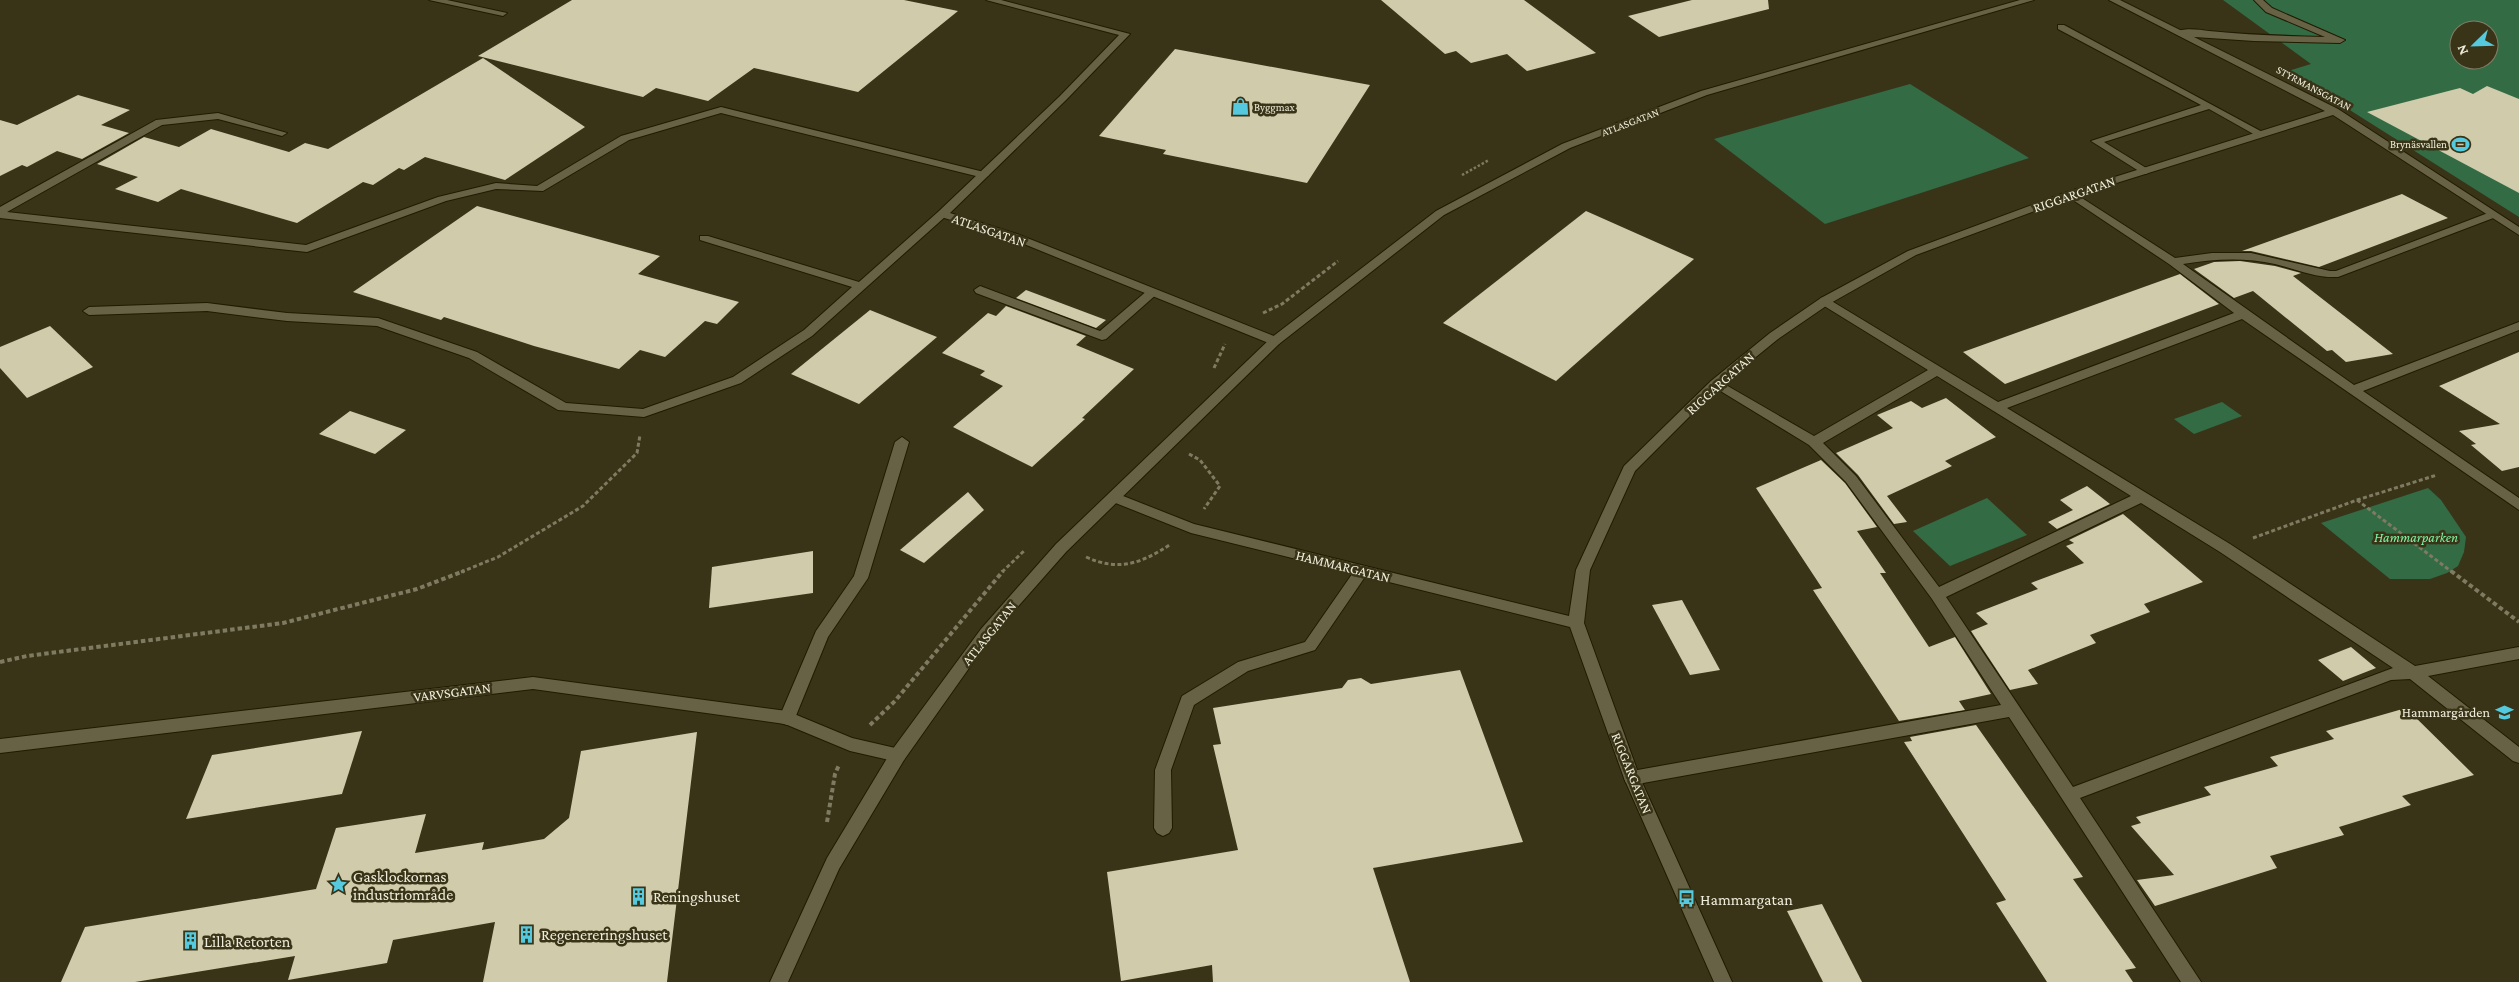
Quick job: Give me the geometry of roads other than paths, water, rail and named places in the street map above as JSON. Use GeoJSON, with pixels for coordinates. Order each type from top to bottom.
{"type":"FeatureCollection","features":[{"type":"Feature","properties":{"kind":"street"},"geometry":{"type":"LineString","coordinates":[[433,0],[503,13]]}},
{"type":"Feature","properties":{"kind":"street","name":"ATLASGATAN"},"geometry":{"type":"LineString","coordinates":[[990,0],[1125,34],[984,175],[942,214],[1013,236],[1276,341]]}},
{"type":"Feature","properties":{"kind":"street","name":"ATLASGATAN"},"geometry":{"type":"LineString","coordinates":[[779,982],[833,864],[898,755],[986,633],[1061,548],[1276,341],[1440,213],[1566,146],[1704,93],[2030,0]]}},
{"type":"Feature","properties":{"kind":"street","name":"STYRMANSGATAN"},"geometry":{"type":"LineString","coordinates":[[2113,0],[2334,111],[2519,232]]}},
{"type":"Feature","properties":{"kind":"street"},"geometry":{"type":"LineString","coordinates":[[2180,33],[2254,38],[2340,40],[2269,10],[2258,0]]}},
{"type":"Feature","properties":{"kind":"street"},"geometry":{"type":"LineString","coordinates":[[2061,27],[2210,106]]}},
{"type":"Feature","properties":{"kind":"street"},"geometry":{"type":"LineString","coordinates":[[0,214],[307,249],[442,198],[496,186],[539,189],[625,138],[721,110],[984,175]]}},
{"type":"Feature","properties":{"kind":"street","name":"RIGGARGATAN"},"geometry":{"type":"LineString","coordinates":[[1723,982],[1632,778],[1576,623],[1583,570],[1629,469],[1715,384],[1774,336],[1825,301],[1912,252],[2071,194],[2334,111]]}},
{"type":"Feature","properties":{"kind":"street"},"geometry":{"type":"LineString","coordinates":[[0,214],[160,122],[218,116],[282,133]]}},
{"type":"Feature","properties":{"kind":"street"},"geometry":{"type":"LineString","coordinates":[[2071,194],[2173,262],[2243,314],[2519,505]]}},
{"type":"Feature","properties":{"kind":"street"},"geometry":{"type":"LineString","coordinates":[[89,311],[207,307],[287,316],[378,322],[473,355],[563,407],[644,413],[737,380],[808,333],[942,214]]}},
{"type":"Feature","properties":{"kind":"street"},"geometry":{"type":"LineString","coordinates":[[2173,262],[2212,256],[2251,256],[2278,261],[2326,275],[2338,274],[2492,215]]}},
{"type":"Feature","properties":{"kind":"street"},"geometry":{"type":"LineString","coordinates":[[704,238],[860,286]]}},
{"type":"Feature","properties":{"kind":"street"},"geometry":{"type":"LineString","coordinates":[[1825,301],[2225,548],[2412,673],[2519,756]]}},
{"type":"Feature","properties":{"kind":"street"},"geometry":{"type":"LineString","coordinates":[[1996,406],[2243,314]]}},
{"type":"Feature","properties":{"kind":"street"},"geometry":{"type":"LineString","coordinates":[[2353,390],[2519,326]]}},
{"type":"Feature","properties":{"kind":"street"},"geometry":{"type":"LineString","coordinates":[[1814,442],[1937,370]]}},
{"type":"Feature","properties":{"kind":"street"},"geometry":{"type":"LineString","coordinates":[[1715,384],[1814,442],[1851,479],[1937,595],[2192,982]]}},
{"type":"Feature","properties":{"kind":"street"},"geometry":{"type":"LineString","coordinates":[[787,718],[821,635],[861,578],[902,442]]}},
{"type":"Feature","properties":{"kind":"street","name":"HAMMARGATAN"},"geometry":{"type":"LineString","coordinates":[[1113,497],[1191,528],[1576,623]]}},
{"type":"Feature","properties":{"kind":"street"},"geometry":{"type":"LineString","coordinates":[[1937,595],[2141,497]]}},
{"type":"Feature","properties":{"kind":"street"},"geometry":{"type":"LineString","coordinates":[[1163,828],[1163,770],[1188,701],[1243,666],[1310,646],[1362,571]]}},
{"type":"Feature","properties":{"kind":"street"},"geometry":{"type":"LineString","coordinates":[[2070,795],[2390,674],[2412,673],[2519,653]]}},
{"type":"Feature","properties":{"kind":"street","name":"VARVSGATAN"},"geometry":{"type":"LineString","coordinates":[[0,746],[533,683],[787,718],[850,744],[898,755]]}},
{"type":"Feature","properties":{"kind":"street"},"geometry":{"type":"LineString","coordinates":[[1632,778],[2011,710]]}},
{"type":"Feature","properties":{"kind":"lane"},"geometry":{"type":"LineString","coordinates":[[2146,171],[2096,141],[2210,106],[2262,134]]}},
{"type":"Feature","properties":{"kind":"lane"},"geometry":{"type":"LineString","coordinates":[[980,290],[1102,336],[1152,293]]}},
{"type":"Feature","properties":{"kind":"place","name":"Byggmax"},"geometry":{"type":"Point","coordinates":[1240,107]}},
{"type":"Feature","properties":{"kind":"place","name":"Brynäsvallen"},"geometry":{"type":"Point","coordinates":[2461,144]}},
{"type":"Feature","properties":{"kind":"place","name":"Hammargården"},"geometry":{"type":"Point","coordinates":[2504,712]}},
{"type":"Feature","properties":{"kind":"place","name":"Gasklockornas industriområde"},"geometry":{"type":"Point","coordinates":[339,885]}},
{"type":"Feature","properties":{"kind":"place","name":"Reningshuset"},"geometry":{"type":"Point","coordinates":[639,896]}},
{"type":"Feature","properties":{"kind":"place","name":"Hammargatan"},"geometry":{"type":"Point","coordinates":[1686,899]}},
{"type":"Feature","properties":{"kind":"place","name":"Regenereringshuset"},"geometry":{"type":"Point","coordinates":[527,934]}},
{"type":"Feature","properties":{"kind":"place","name":"Lilla Retorten"},"geometry":{"type":"Point","coordinates":[190,941]}},
{"type":"Feature","properties":{"kind":"park label","name":"Hammarparken"},"geometry":{"type":"Point","coordinates":[2416,537]}}]}
